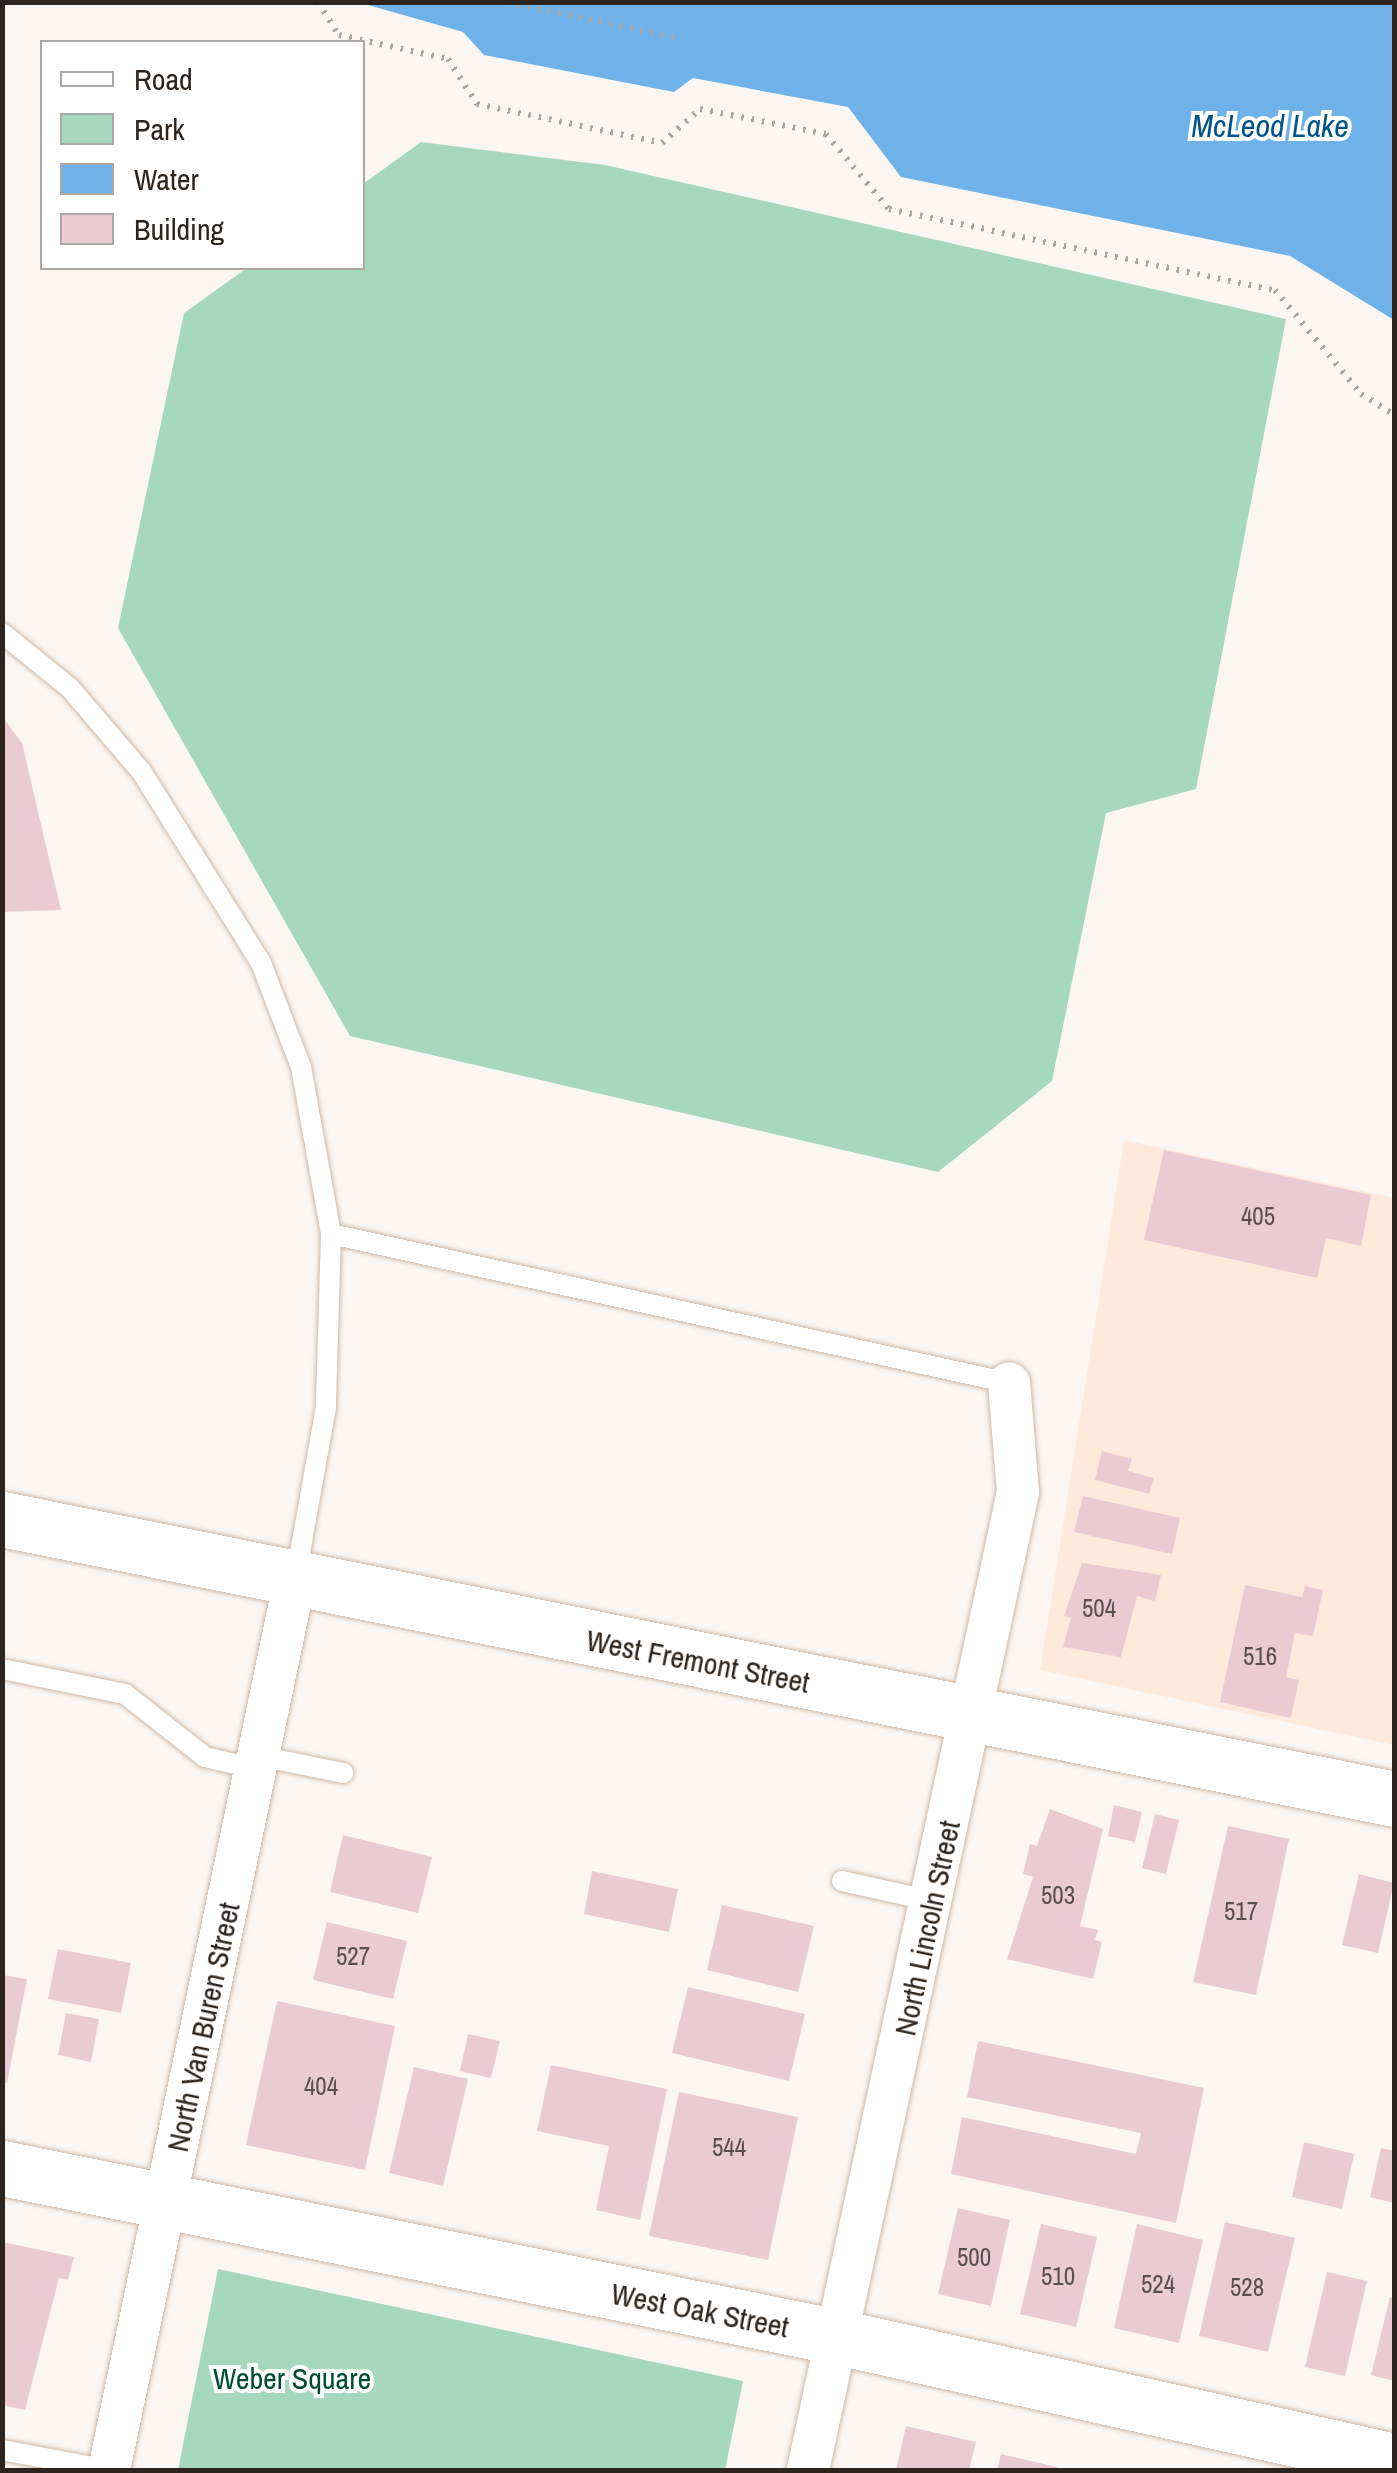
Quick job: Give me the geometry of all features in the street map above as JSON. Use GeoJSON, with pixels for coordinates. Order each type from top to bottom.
{"type":"FeatureCollection","features":[{"type":"Feature","properties":{"kind":"street","name":"North Lincoln Street"},"geometry":{"type":"LineString","coordinates":[[808,2470],[934,1902],[1018,1492],[1008,1383]]}},
{"type":"Feature","properties":{"kind":"street","name":"West Fremont Street"},"geometry":{"type":"LineString","coordinates":[[2,1520],[294,1584],[971,1713],[1394,1799]]}},
{"type":"Feature","properties":{"kind":"street","name":"North Van Buren Street"},"geometry":{"type":"LineString","coordinates":[[108,2470],[294,1584]]}},
{"type":"Feature","properties":{"kind":"street","name":"West Oak Street"},"geometry":{"type":"LineString","coordinates":[[2,2168],[838,2338],[1394,2462]]}},
{"type":"Feature","properties":{"kind":"lane"},"geometry":{"type":"LineString","coordinates":[[2,633],[70,688],[141,771],[261,964],[301,1066],[331,1234],[326,1406],[294,1584]]}},
{"type":"Feature","properties":{"kind":"lane"},"geometry":{"type":"LineString","coordinates":[[331,1234],[1008,1383]]}},
{"type":"Feature","properties":{"kind":"lane"},"geometry":{"type":"LineString","coordinates":[[2,1669],[124,1694],[205,1757],[343,1773]]}},
{"type":"Feature","properties":{"kind":"lane"},"geometry":{"type":"LineString","coordinates":[[842,1881],[934,1902]]}},
{"type":"Feature","properties":{"kind":"lane"},"geometry":{"type":"LineString","coordinates":[[2,2450],[108,2470]]}},
{"type":"Feature","properties":{"kind":"path"},"geometry":{"type":"LineString","coordinates":[[318,2],[339,35],[362,40]]}},
{"type":"Feature","properties":{"kind":"path"},"geometry":{"type":"LineString","coordinates":[[507,2],[678,38]]}},
{"type":"Feature","properties":{"kind":"path"},"geometry":{"type":"LineString","coordinates":[[365,41],[448,59],[477,104],[662,143],[700,109],[826,134],[889,209],[1275,290],[1361,394],[1394,415]]}},
{"type":"Feature","properties":{"kind":"shaded area"},"geometry":{"type":"Polygon","coordinates":[[[1124,1140],[1394,1198],[1394,1745],[1040,1670],[1124,1140]]]}},
{"type":"Feature","properties":{"kind":"green space"},"geometry":{"type":"Polygon","coordinates":[[[421,142],[605,165],[1286,319],[1196,789],[1106,813],[1052,1081],[938,1172],[350,1036],[118,628],[184,313],[244,270],[365,270],[365,183],[421,142]]]}},
{"type":"Feature","properties":{"kind":"green space","name":"Weber Square"},"geometry":{"type":"Polygon","coordinates":[[[218,2269],[743,2381],[725,2470],[178,2470],[218,2269]]]}},
{"type":"Feature","properties":{"kind":"water","name":"McLeod Lake"},"geometry":{"type":"Polygon","coordinates":[[[361,3],[1394,3],[1394,320],[1290,256],[901,177],[848,107],[693,78],[674,92],[484,55],[463,32],[361,3]]]}},
{"type":"Feature","properties":{"kind":"building"},"geometry":{"type":"Polygon","coordinates":[[[2,716],[22,743],[61,910],[2,912],[2,716]]]}},
{"type":"Feature","properties":{"kind":"building"},"geometry":{"type":"Polygon","coordinates":[[[1164,1150],[1371,1195],[1361,1246],[1326,1238],[1317,1278],[1144,1240],[1164,1150]]]}},
{"type":"Feature","properties":{"kind":"building"},"geometry":{"type":"Polygon","coordinates":[[[1102,1451],[1132,1459],[1128,1471],[1154,1478],[1149,1494],[1095,1480],[1102,1451]]]}},
{"type":"Feature","properties":{"kind":"building"},"geometry":{"type":"Polygon","coordinates":[[[1083,1496],[1180,1518],[1172,1554],[1074,1532],[1083,1496]]]}},
{"type":"Feature","properties":{"kind":"building"},"geometry":{"type":"Polygon","coordinates":[[[1082,1563],[1161,1575],[1155,1601],[1137,1596],[1121,1657],[1063,1647],[1071,1618],[1064,1616],[1082,1563]]]}},
{"type":"Feature","properties":{"kind":"building"},"geometry":{"type":"Polygon","coordinates":[[[1245,1585],[1302,1597],[1305,1586],[1323,1590],[1313,1636],[1295,1633],[1286,1677],[1299,1680],[1291,1718],[1220,1702],[1245,1585]]]}},
{"type":"Feature","properties":{"kind":"building"},"geometry":{"type":"Polygon","coordinates":[[[1114,1805],[1142,1812],[1135,1842],[1108,1836],[1114,1805]]]}},
{"type":"Feature","properties":{"kind":"building"},"geometry":{"type":"Polygon","coordinates":[[[1050,1809],[1103,1829],[1080,1926],[1098,1930],[1095,1940],[1102,1942],[1093,1979],[1007,1959],[1033,1877],[1023,1874],[1030,1844],[1037,1846],[1050,1809]]]}},
{"type":"Feature","properties":{"kind":"building"},"geometry":{"type":"Polygon","coordinates":[[[1155,1814],[1179,1820],[1166,1874],[1142,1868],[1155,1814]]]}},
{"type":"Feature","properties":{"kind":"building"},"geometry":{"type":"Polygon","coordinates":[[[1228,1826],[1289,1839],[1256,1995],[1193,1982],[1228,1826]]]}},
{"type":"Feature","properties":{"kind":"building"},"geometry":{"type":"Polygon","coordinates":[[[343,1835],[432,1857],[418,1913],[330,1892],[343,1835]]]}},
{"type":"Feature","properties":{"kind":"building"},"geometry":{"type":"Polygon","coordinates":[[[592,1871],[678,1889],[669,1932],[584,1914],[592,1871]]]}},
{"type":"Feature","properties":{"kind":"building"},"geometry":{"type":"Polygon","coordinates":[[[1359,1874],[1394,1883],[1378,1953],[1342,1945],[1359,1874]]]}},
{"type":"Feature","properties":{"kind":"building"},"geometry":{"type":"Polygon","coordinates":[[[722,1905],[814,1926],[798,1992],[707,1970],[722,1905]]]}},
{"type":"Feature","properties":{"kind":"building"},"geometry":{"type":"Polygon","coordinates":[[[327,1922],[407,1941],[393,1999],[313,1980],[327,1922]]]}},
{"type":"Feature","properties":{"kind":"building"},"geometry":{"type":"Polygon","coordinates":[[[58,1949],[131,1963],[121,2013],[48,1999],[58,1949]]]}},
{"type":"Feature","properties":{"kind":"building"},"geometry":{"type":"Polygon","coordinates":[[[2,1975],[27,1979],[7,2083],[2,2082],[2,1975]]]}},
{"type":"Feature","properties":{"kind":"building"},"geometry":{"type":"Polygon","coordinates":[[[688,1987],[805,2014],[789,2081],[672,2053],[688,1987]]]}},
{"type":"Feature","properties":{"kind":"building"},"geometry":{"type":"Polygon","coordinates":[[[277,2001],[395,2026],[365,2170],[246,2145],[277,2001]]]}},
{"type":"Feature","properties":{"kind":"building"},"geometry":{"type":"Polygon","coordinates":[[[66,2013],[99,2019],[91,2062],[58,2055],[66,2013]]]}},
{"type":"Feature","properties":{"kind":"building"},"geometry":{"type":"Polygon","coordinates":[[[468,2034],[500,2041],[491,2078],[460,2071],[468,2034]]]}},
{"type":"Feature","properties":{"kind":"building"},"geometry":{"type":"Polygon","coordinates":[[[978,2041],[1204,2088],[1176,2223],[951,2174],[962,2117],[1136,2154],[1141,2133],[967,2097],[978,2041]]]}},
{"type":"Feature","properties":{"kind":"building"},"geometry":{"type":"Polygon","coordinates":[[[551,2065],[667,2089],[640,2220],[596,2210],[609,2146],[537,2131],[551,2065]]]}},
{"type":"Feature","properties":{"kind":"building"},"geometry":{"type":"Polygon","coordinates":[[[414,2067],[468,2079],[443,2186],[389,2173],[414,2067]]]}},
{"type":"Feature","properties":{"kind":"building"},"geometry":{"type":"Polygon","coordinates":[[[679,2092],[798,2117],[768,2260],[649,2236],[679,2092]]]}},
{"type":"Feature","properties":{"kind":"building"},"geometry":{"type":"Polygon","coordinates":[[[1304,2142],[1354,2154],[1342,2209],[1292,2197],[1304,2142]]]}},
{"type":"Feature","properties":{"kind":"building"},"geometry":{"type":"Polygon","coordinates":[[[1381,2148],[1394,2151],[1394,2203],[1370,2197],[1381,2148]]]}},
{"type":"Feature","properties":{"kind":"building"},"geometry":{"type":"Polygon","coordinates":[[[958,2208],[1010,2220],[991,2306],[938,2294],[958,2208]]]}},
{"type":"Feature","properties":{"kind":"building"},"geometry":{"type":"Polygon","coordinates":[[[1225,2222],[1295,2238],[1268,2352],[1199,2336],[1225,2222]]]}},
{"type":"Feature","properties":{"kind":"building"},"geometry":{"type":"Polygon","coordinates":[[[1041,2224],[1097,2237],[1076,2327],[1020,2314],[1041,2224]]]}},
{"type":"Feature","properties":{"kind":"building"},"geometry":{"type":"Polygon","coordinates":[[[1137,2224],[1203,2240],[1179,2343],[1114,2328],[1137,2224]]]}},
{"type":"Feature","properties":{"kind":"building"},"geometry":{"type":"Polygon","coordinates":[[[2,2242],[74,2257],[68,2280],[59,2278],[25,2410],[2,2405],[2,2242]]]}},
{"type":"Feature","properties":{"kind":"building"},"geometry":{"type":"Polygon","coordinates":[[[1327,2272],[1367,2281],[1345,2376],[1305,2367],[1327,2272]]]}},
{"type":"Feature","properties":{"kind":"building"},"geometry":{"type":"Polygon","coordinates":[[[1390,2297],[1394,2298],[1394,2381],[1371,2375],[1390,2297]]]}},
{"type":"Feature","properties":{"kind":"building"},"geometry":{"type":"Polygon","coordinates":[[[906,2426],[976,2442],[969,2470],[896,2470],[906,2426]]]}},
{"type":"Feature","properties":{"kind":"building"},"geometry":{"type":"Polygon","coordinates":[[[1001,2454],[1057,2467],[997,2470],[1001,2454]]]}}]}
